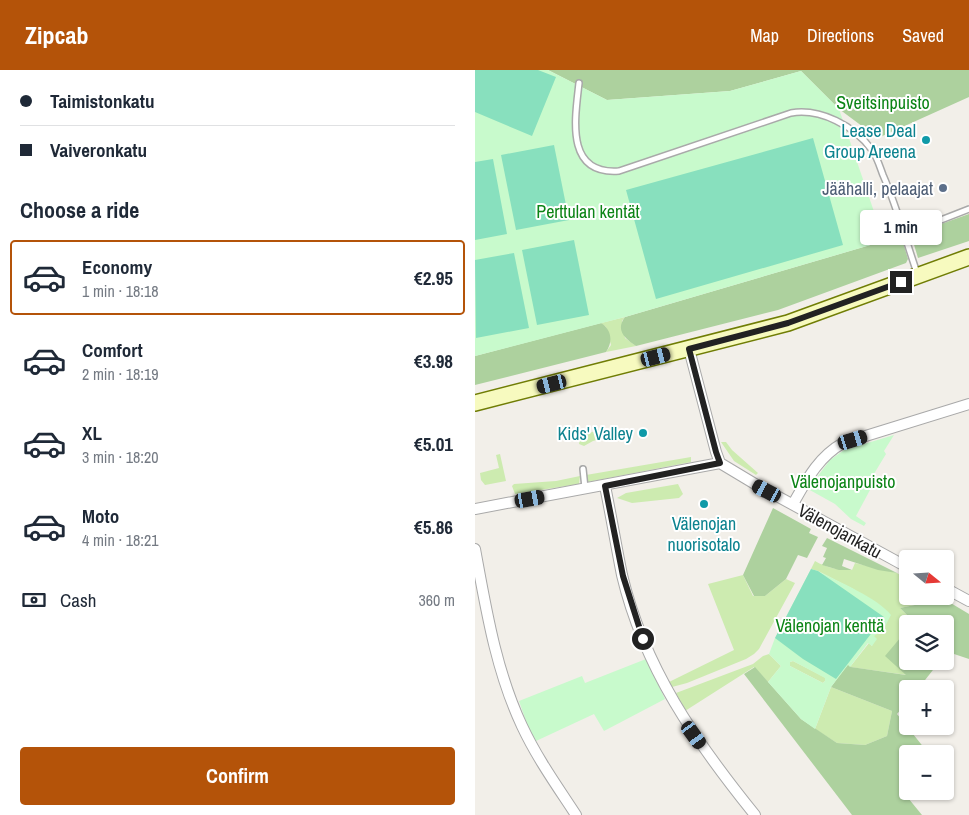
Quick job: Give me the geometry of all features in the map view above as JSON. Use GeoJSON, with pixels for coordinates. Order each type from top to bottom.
{"type":"FeatureCollection","features":[{"type":"Feature","properties":{"kind":"main road"},"geometry":{"type":"LineString","coordinates":[[475,403],[788,323],[969,258]]}},
{"type":"Feature","properties":{"kind":"street"},"geometry":{"type":"LineString","coordinates":[[475,509],[720,463],[689,349]]}},
{"type":"Feature","properties":{"kind":"street"},"geometry":{"type":"LineString","coordinates":[[793,504],[815,468],[829,453],[843,443],[969,404]]}},
{"type":"Feature","properties":{"kind":"street","name":"Välenojankatu"},"geometry":{"type":"LineString","coordinates":[[720,463],[899,564]]}},
{"type":"Feature","properties":{"kind":"street"},"geometry":{"type":"LineString","coordinates":[[605,486],[623,576],[638,624],[655,667],[694,735],[755,815]]}},
{"type":"Feature","properties":{"kind":"street"},"geometry":{"type":"LineString","coordinates":[[475,549],[489,629],[501,672],[522,726],[545,769],[576,815]]}},
{"type":"Feature","properties":{"kind":"street"},"geometry":{"type":"LineString","coordinates":[[954,593],[969,601]]}},
{"type":"Feature","properties":{"kind":"lane"},"geometry":{"type":"LineString","coordinates":[[579,82],[576,110],[578,147],[590,165],[607,171],[619,171],[791,113],[813,113],[834,119],[873,150],[905,234],[918,276]]}},
{"type":"Feature","properties":{"kind":"lane"},"geometry":{"type":"LineString","coordinates":[[905,234],[969,209]]}},
{"type":"Feature","properties":{"kind":"lane"},"geometry":{"type":"LineString","coordinates":[[583,469],[585,489]]}},
{"type":"Feature","properties":{"kind":"green space","name":"Perttulan kentät"},"geometry":{"type":"Polygon","coordinates":[[[475,70],[548,70],[607,100],[730,91],[801,71],[839,109],[884,241],[625,317],[475,356],[475,70]]]}},
{"type":"Feature","properties":{"kind":"green space"},"geometry":{"type":"Polygon","coordinates":[[[475,70],[538,70],[556,77],[532,136],[475,112],[475,70]]]}},
{"type":"Feature","properties":{"kind":"green space","name":"Sveitsinpuisto"},"geometry":{"type":"Polygon","coordinates":[[[548,70],[969,70],[969,97],[878,138],[839,109],[801,71],[730,91],[607,100],[548,70]]]}},
{"type":"Feature","properties":{"kind":"green space"},"geometry":{"type":"Polygon","coordinates":[[[813,138],[843,245],[656,299],[626,190],[813,138]]]}},
{"type":"Feature","properties":{"kind":"green space"},"geometry":{"type":"Polygon","coordinates":[[[554,145],[569,220],[516,230],[501,155],[554,145]]]}},
{"type":"Feature","properties":{"kind":"green space"},"geometry":{"type":"Polygon","coordinates":[[[493,159],[507,234],[475,240],[475,162],[493,159]]]}},
{"type":"Feature","properties":{"kind":"green space"},"geometry":{"type":"Polygon","coordinates":[[[969,214],[969,241],[918,258],[912,238],[916,233],[969,214]]]}},
{"type":"Feature","properties":{"kind":"green space"},"geometry":{"type":"Polygon","coordinates":[[[574,240],[589,315],[537,325],[522,250],[574,240]]]}},
{"type":"Feature","properties":{"kind":"green space"},"geometry":{"type":"Polygon","coordinates":[[[884,241],[903,242],[908,259],[906,263],[778,310],[636,346],[625,337],[621,330],[625,317],[884,241]]]}},
{"type":"Feature","properties":{"kind":"green space"},"geometry":{"type":"Polygon","coordinates":[[[514,253],[529,328],[476,338],[475,260],[514,253]]]}},
{"type":"Feature","properties":{"kind":"green space"},"geometry":{"type":"Polygon","coordinates":[[[625,317],[622,321],[625,338],[636,346],[606,352],[611,345],[606,327],[601,323],[625,317]]]}},
{"type":"Feature","properties":{"kind":"green space"},"geometry":{"type":"Polygon","coordinates":[[[601,323],[605,326],[610,336],[610,344],[606,352],[475,385],[475,356],[601,323]]]}},
{"type":"Feature","properties":{"kind":"green space"},"geometry":{"type":"Polygon","coordinates":[[[604,428],[610,434],[608,437],[593,441],[584,446],[579,444],[580,438],[604,428]]]}},
{"type":"Feature","properties":{"kind":"green space","name":"Välenojanpuisto"},"geometry":{"type":"Polygon","coordinates":[[[894,435],[884,451],[886,454],[866,487],[870,490],[856,516],[866,523],[864,526],[851,519],[835,504],[808,489],[830,460],[844,450],[894,435]]]}},
{"type":"Feature","properties":{"kind":"green space"},"geometry":{"type":"Polygon","coordinates":[[[721,442],[726,442],[732,450],[758,473],[756,475],[734,461],[721,442]]]}},
{"type":"Feature","properties":{"kind":"green space"},"geometry":{"type":"Polygon","coordinates":[[[500,454],[506,481],[485,485],[481,480],[480,473],[499,468],[496,455],[500,454]]]}},
{"type":"Feature","properties":{"kind":"green space"},"geometry":{"type":"Polygon","coordinates":[[[691,457],[691,462],[588,482],[586,475],[691,457]]]}},
{"type":"Feature","properties":{"kind":"green space"},"geometry":{"type":"Polygon","coordinates":[[[580,476],[579,484],[515,494],[512,486],[514,484],[556,481],[580,476]]]}},
{"type":"Feature","properties":{"kind":"green space"},"geometry":{"type":"Polygon","coordinates":[[[678,484],[683,494],[679,498],[632,503],[617,498],[626,493],[678,484]]]}},
{"type":"Feature","properties":{"kind":"green space"},"geometry":{"type":"Polygon","coordinates":[[[773,508],[811,529],[809,533],[818,537],[807,558],[798,555],[786,579],[765,596],[754,596],[743,575],[773,508]]]}},
{"type":"Feature","properties":{"kind":"green space"},"geometry":{"type":"Polygon","coordinates":[[[827,538],[897,573],[878,570],[844,559],[842,566],[852,570],[839,570],[822,565],[826,558],[823,557],[827,548],[822,546],[827,538]]]}},
{"type":"Feature","properties":{"kind":"green space"},"geometry":{"type":"Polygon","coordinates":[[[815,561],[838,569],[852,570],[855,563],[899,574],[899,605],[915,605],[900,608],[907,615],[899,615],[899,670],[906,670],[907,675],[850,667],[869,643],[872,646],[874,636],[855,590],[811,569],[815,561]]]}},
{"type":"Feature","properties":{"kind":"green space","name":"Välenojan kenttä"},"geometry":{"type":"Polygon","coordinates":[[[811,569],[867,596],[877,602],[891,615],[883,630],[874,636],[877,639],[872,646],[868,643],[850,667],[848,665],[831,687],[815,729],[801,719],[768,682],[781,666],[769,654],[775,638],[811,569]],[[793,661],[790,662],[790,666],[823,683],[825,678],[793,661]]]}},
{"type":"Feature","properties":{"kind":"green space","name":"Välenojan kenttä"},"geometry":{"type":"Polygon","coordinates":[[[811,569],[818,571],[884,617],[836,679],[803,659],[775,638],[811,569]]]}},
{"type":"Feature","properties":{"kind":"green space"},"geometry":{"type":"Polygon","coordinates":[[[743,575],[753,596],[765,596],[786,579],[795,583],[759,649],[746,659],[687,683],[672,687],[669,682],[734,650],[708,584],[743,575]]]}},
{"type":"Feature","properties":{"kind":"green space"},"geometry":{"type":"Polygon","coordinates":[[[915,605],[954,605],[969,614],[969,659],[954,654],[954,615],[907,615],[900,608],[915,605]]]}},
{"type":"Feature","properties":{"kind":"green space"},"geometry":{"type":"Polygon","coordinates":[[[899,639],[899,669],[885,656],[899,639]]]}},
{"type":"Feature","properties":{"kind":"green space"},"geometry":{"type":"Polygon","coordinates":[[[769,654],[781,666],[768,682],[754,667],[685,711],[676,693],[753,664],[769,654]]]}},
{"type":"Feature","properties":{"kind":"green space"},"geometry":{"type":"Polygon","coordinates":[[[646,659],[665,699],[604,731],[594,714],[536,741],[528,727],[519,701],[582,676],[585,683],[646,659]]]}},
{"type":"Feature","properties":{"kind":"green space"},"geometry":{"type":"Polygon","coordinates":[[[793,661],[826,678],[825,681],[823,683],[790,666],[790,662],[793,661]]]}},
{"type":"Feature","properties":{"kind":"green space"},"geometry":{"type":"Polygon","coordinates":[[[848,664],[851,667],[906,675],[900,670],[933,670],[925,680],[899,680],[899,712],[897,714],[899,716],[899,735],[914,735],[922,745],[899,745],[899,800],[910,800],[922,815],[852,815],[744,674],[755,667],[801,719],[837,743],[865,745],[887,736],[892,711],[831,687],[848,664]]]}},
{"type":"Feature","properties":{"kind":"green space"},"geometry":{"type":"Polygon","coordinates":[[[831,687],[892,711],[887,736],[865,745],[837,743],[815,729],[831,687]]]}},
{"type":"Feature","properties":{"kind":"place","name":"Lease Deal Group Areena"},"geometry":{"type":"Point","coordinates":[926,140]}},
{"type":"Feature","properties":{"kind":"place","name":"Jäähalli, pelaajat"},"geometry":{"type":"Point","coordinates":[943,188]}},
{"type":"Feature","properties":{"kind":"place","name":"Kids' Valley"},"geometry":{"type":"Point","coordinates":[643,433]}},
{"type":"Feature","properties":{"kind":"place","name":"Välenojan nuorisotalo"},"geometry":{"type":"Point","coordinates":[704,504]}},
{"type":"Feature","properties":{"kind":"route"},"geometry":{"type":"LineString","coordinates":[[643,639],[623,576],[605,486],[720,463],[689,349],[788,323],[901,282]]}}]}
